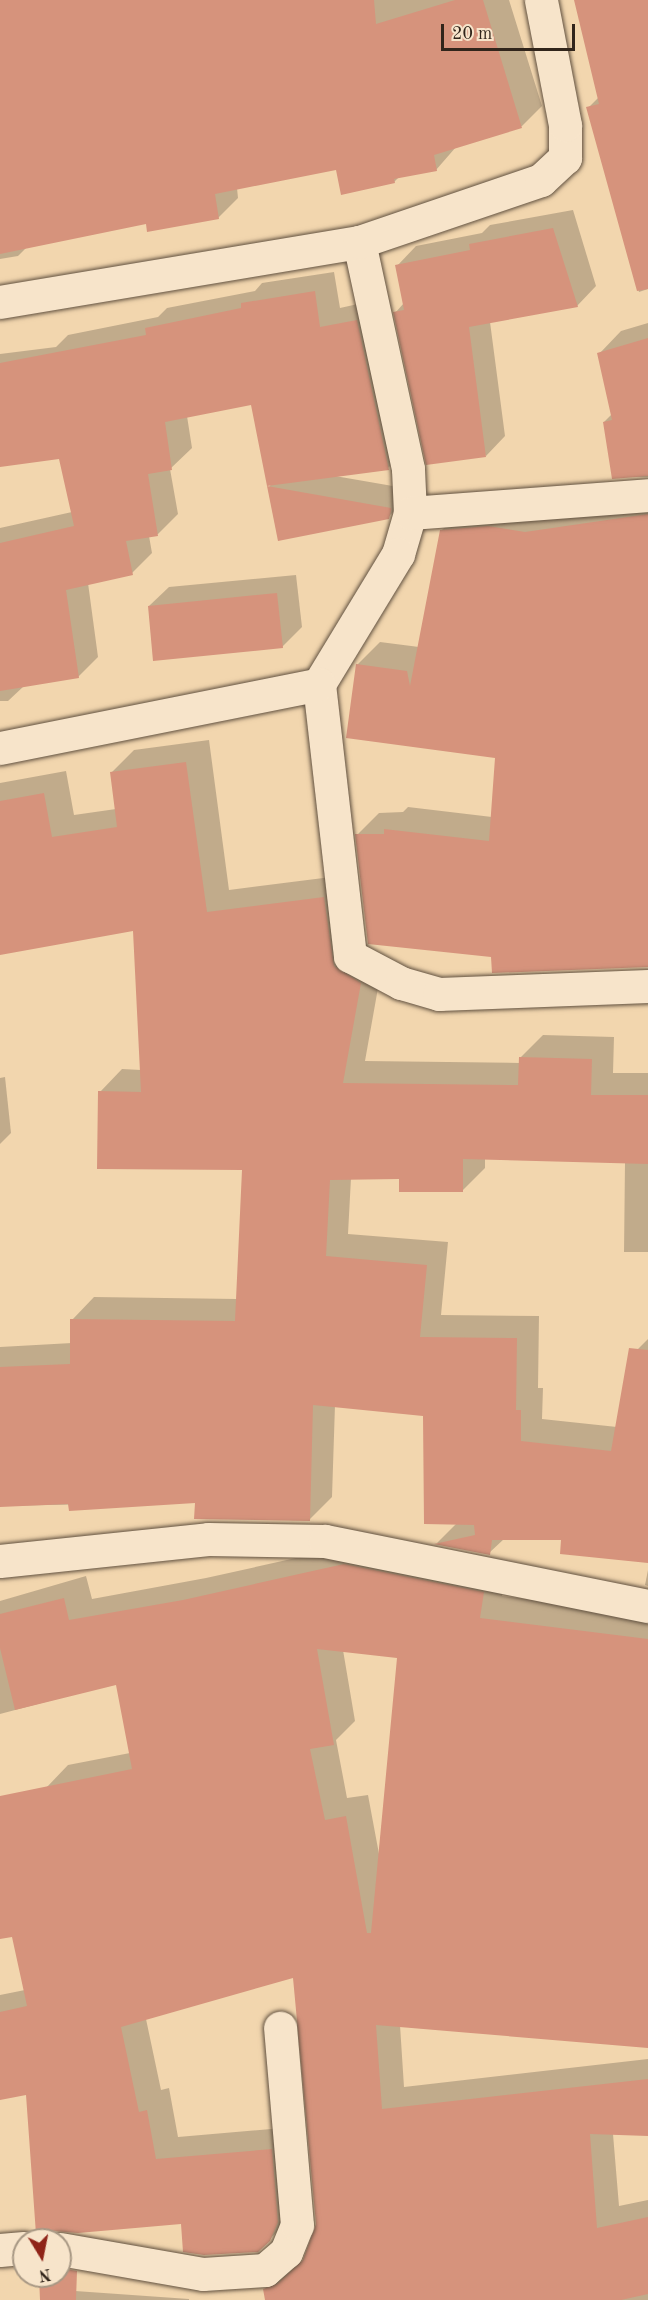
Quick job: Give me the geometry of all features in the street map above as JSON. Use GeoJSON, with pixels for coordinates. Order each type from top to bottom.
{"type":"FeatureCollection","features":[{"type":"Feature","properties":{"kind":"street"},"geometry":{"type":"LineString","coordinates":[[0,302],[359,242],[541,180],[565,158],[564,125],[541,0]]}},
{"type":"Feature","properties":{"kind":"street"},"geometry":{"type":"LineString","coordinates":[[359,242],[408,469],[410,513],[398,554],[319,684],[350,956],[401,983],[439,994],[648,986]]}},
{"type":"Feature","properties":{"kind":"street"},"geometry":{"type":"LineString","coordinates":[[410,513],[648,495]]}},
{"type":"Feature","properties":{"kind":"street"},"geometry":{"type":"LineString","coordinates":[[0,748],[319,684]]}},
{"type":"Feature","properties":{"kind":"street"},"geometry":{"type":"LineString","coordinates":[[0,1561],[208,1539],[325,1541],[648,1606]]}},
{"type":"Feature","properties":{"kind":"street"},"geometry":{"type":"LineString","coordinates":[[72,2251],[203,2274],[265,2270],[286,2252],[297,2225],[280,2028]]}},
{"type":"Feature","properties":{"kind":"building"},"geometry":{"type":"Polygon","coordinates":[[[0,0],[374,0],[376,24],[455,0],[483,0],[522,128],[434,155],[437,171],[394,179],[395,183],[341,195],[336,170],[215,194],[219,219],[147,232],[146,224],[0,254],[0,0]]]}},
{"type":"Feature","properties":{"kind":"building"},"geometry":{"type":"Polygon","coordinates":[[[574,0],[648,0],[648,289],[637,291],[586,107],[599,104],[574,0]]]}},
{"type":"Feature","properties":{"kind":"building"},"geometry":{"type":"Polygon","coordinates":[[[553,228],[578,307],[469,327],[486,457],[426,465],[393,312],[404,310],[395,265],[470,250],[469,244],[553,228]]]}},
{"type":"Feature","properties":{"kind":"building"},"geometry":{"type":"Polygon","coordinates":[[[315,291],[320,327],[357,320],[389,470],[267,486],[251,405],[165,422],[172,470],[148,474],[158,536],[126,541],[133,575],[66,590],[79,678],[0,691],[0,543],[74,526],[59,459],[0,467],[0,363],[146,335],[145,328],[241,308],[241,303],[315,291]]]}},
{"type":"Feature","properties":{"kind":"building"},"geometry":{"type":"Polygon","coordinates":[[[648,338],[648,476],[612,479],[603,422],[612,420],[597,353],[648,338]]]}},
{"type":"Feature","properties":{"kind":"building"},"geometry":{"type":"Polygon","coordinates":[[[267,486],[391,508],[391,511],[389,519],[278,541],[267,486]]]}},
{"type":"Feature","properties":{"kind":"building"},"geometry":{"type":"Polygon","coordinates":[[[648,514],[648,967],[492,973],[491,957],[368,944],[355,834],[384,834],[384,829],[489,841],[495,758],[346,738],[356,664],[407,671],[410,686],[440,530],[488,526],[525,532],[648,514]]]}},
{"type":"Feature","properties":{"kind":"building"},"geometry":{"type":"Polygon","coordinates":[[[277,593],[283,648],[153,661],[148,606],[277,593]]]}},
{"type":"Feature","properties":{"kind":"building"},"geometry":{"type":"Polygon","coordinates":[[[186,762],[207,912],[324,897],[334,966],[361,983],[343,1083],[518,1085],[519,1057],[592,1059],[591,1095],[648,1095],[648,1164],[463,1159],[463,1192],[399,1192],[399,1179],[330,1180],[326,1256],[427,1265],[420,1337],[517,1338],[516,1410],[521,1410],[521,1441],[611,1451],[629,1348],[648,1350],[648,1563],[560,1554],[561,1540],[492,1540],[490,1555],[434,1544],[475,1535],[474,1525],[424,1524],[423,1416],[313,1405],[310,1521],[194,1519],[195,1503],[69,1511],[68,1504],[0,1507],[0,1367],[70,1364],[70,1319],[235,1321],[242,1170],[97,1169],[98,1091],[141,1092],[133,931],[0,955],[0,801],[44,793],[52,837],[117,827],[110,772],[186,762]]]}},
{"type":"Feature","properties":{"kind":"building"},"geometry":{"type":"Polygon","coordinates":[[[344,1564],[484,1592],[480,1618],[648,1639],[648,2048],[376,2025],[382,2109],[648,2079],[648,2136],[590,2134],[597,2228],[648,2217],[648,2294],[621,2300],[265,2300],[263,2289],[277,2284],[303,2260],[316,2224],[293,1978],[121,2027],[139,2112],[147,2110],[156,2159],[272,2149],[278,2222],[270,2241],[258,2252],[204,2255],[183,2252],[181,2224],[78,2233],[72,2232],[72,2228],[36,2228],[26,2095],[0,2100],[0,2012],[27,2006],[12,1937],[0,1939],[0,1796],[132,1769],[116,1685],[15,1710],[0,1648],[0,1614],[64,1598],[69,1620],[183,1600],[344,1564]],[[317,1649],[334,1745],[310,1749],[325,1820],[346,1816],[367,1933],[371,1933],[397,1658],[317,1649]]]}},
{"type":"Feature","properties":{"kind":"building"},"geometry":{"type":"Polygon","coordinates":[[[72,2270],[77,2271],[76,2300],[40,2300],[40,2288],[72,2288],[72,2270]]]}}]}
